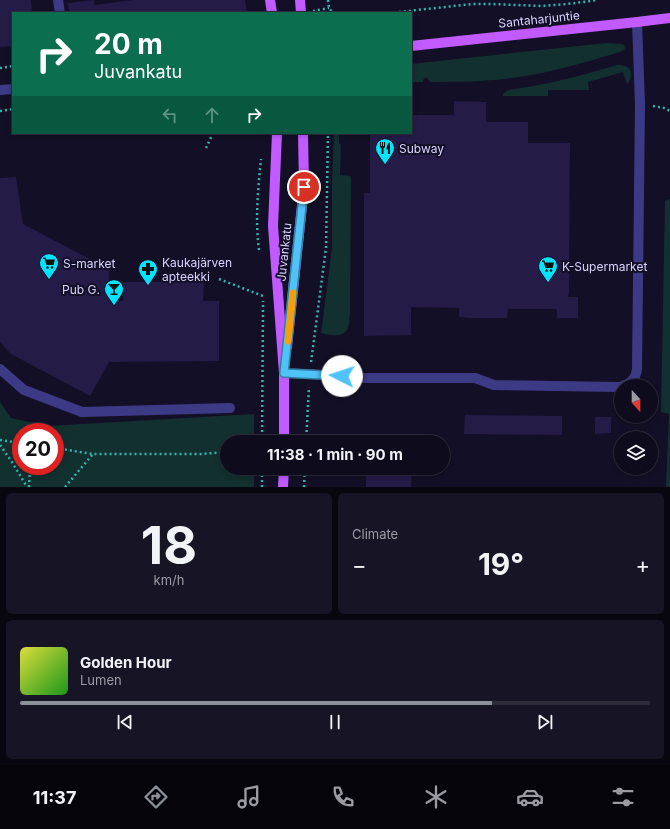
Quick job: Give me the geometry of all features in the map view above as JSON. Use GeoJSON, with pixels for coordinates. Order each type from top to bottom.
{"type":"FeatureCollection","features":[{"type":"Feature","properties":{"kind":"main road"},"geometry":{"type":"LineString","coordinates":[[270,0],[272,12]]}},
{"type":"Feature","properties":{"kind":"main road"},"geometry":{"type":"LineString","coordinates":[[300,0],[301,12]]}},
{"type":"Feature","properties":{"kind":"main road","name":"Santaharjuntie"},"geometry":{"type":"LineString","coordinates":[[412,46],[670,18]]}},
{"type":"Feature","properties":{"kind":"main road","name":"Juvankatu"},"geometry":{"type":"LineString","coordinates":[[277,134],[273,226],[284,373],[284,435]]}},
{"type":"Feature","properties":{"kind":"main road","name":"Juvankatu"},"geometry":{"type":"LineString","coordinates":[[284,373],[304,187],[303,134]]}},
{"type":"Feature","properties":{"kind":"main road"},"geometry":{"type":"LineString","coordinates":[[283,487],[284,475]]}},
{"type":"Feature","properties":{"kind":"street"},"geometry":{"type":"LineString","coordinates":[[58,0],[60,12]]}},
{"type":"Feature","properties":{"kind":"street"},"geometry":{"type":"LineString","coordinates":[[634,379],[636,376],[637,369],[640,104],[637,22]]}},
{"type":"Feature","properties":{"kind":"street"},"geometry":{"type":"LineString","coordinates":[[0,90],[12,89]]}},
{"type":"Feature","properties":{"kind":"street"},"geometry":{"type":"LineString","coordinates":[[0,369],[24,390],[82,412],[230,408]]}},
{"type":"Feature","properties":{"kind":"street"},"geometry":{"type":"LineString","coordinates":[[284,373],[363,378],[475,378],[494,385],[614,387]]}},
{"type":"Feature","properties":{"kind":"path"},"geometry":{"type":"LineString","coordinates":[[328,0],[330,8],[333,12]]}},
{"type":"Feature","properties":{"kind":"path"},"geometry":{"type":"LineString","coordinates":[[398,12],[473,4],[542,6],[598,0]]}},
{"type":"Feature","properties":{"kind":"path"},"geometry":{"type":"LineString","coordinates":[[0,68],[12,66]]}},
{"type":"Feature","properties":{"kind":"path"},"geometry":{"type":"LineString","coordinates":[[0,106],[0,111],[12,109]]}},
{"type":"Feature","properties":{"kind":"path"},"geometry":{"type":"LineString","coordinates":[[206,148],[213,134]]}},
{"type":"Feature","properties":{"kind":"path"},"geometry":{"type":"LineString","coordinates":[[306,435],[309,374],[326,248],[328,134]]}},
{"type":"Feature","properties":{"kind":"path"},"geometry":{"type":"LineString","coordinates":[[260,253],[258,238],[258,187],[261,158]]}},
{"type":"Feature","properties":{"kind":"path"},"geometry":{"type":"LineString","coordinates":[[219,279],[263,296]]}},
{"type":"Feature","properties":{"kind":"path"},"geometry":{"type":"LineString","coordinates":[[262,435],[263,289]]}},
{"type":"Feature","properties":{"kind":"path"},"geometry":{"type":"LineString","coordinates":[[0,440],[12,442]]}},
{"type":"Feature","properties":{"kind":"path"},"geometry":{"type":"LineString","coordinates":[[0,445],[28,487]]}},
{"type":"Feature","properties":{"kind":"path"},"geometry":{"type":"LineString","coordinates":[[64,449],[93,454],[201,454],[220,453]]}},
{"type":"Feature","properties":{"kind":"path"},"geometry":{"type":"LineString","coordinates":[[65,487],[93,454]]}},
{"type":"Feature","properties":{"kind":"path"},"geometry":{"type":"LineString","coordinates":[[28,487],[29,475]]}},
{"type":"Feature","properties":{"kind":"path"},"geometry":{"type":"LineString","coordinates":[[262,475],[262,487]]}},
{"type":"Feature","properties":{"kind":"path"},"geometry":{"type":"LineString","coordinates":[[304,487],[305,475]]}},
{"type":"Feature","properties":{"kind":"green space"},"geometry":{"type":"Polygon","coordinates":[[[606,43],[622,44],[625,48],[620,52],[544,72],[508,79],[485,81],[430,82],[427,78],[424,78],[423,82],[412,82],[412,64],[606,43]]]}},
{"type":"Feature","properties":{"kind":"green space"},"geometry":{"type":"Polygon","coordinates":[[[617,65],[626,66],[629,68],[631,78],[627,84],[623,72],[588,82],[589,90],[548,90],[548,96],[503,96],[503,94],[508,90],[563,80],[617,65]]]}},
{"type":"Feature","properties":{"kind":"green space"},"geometry":{"type":"Polygon","coordinates":[[[334,134],[339,134],[339,143],[341,145],[340,175],[350,176],[351,178],[350,314],[347,330],[338,335],[321,333],[332,247],[334,134]]]}},
{"type":"Feature","properties":{"kind":"green space"},"geometry":{"type":"Polygon","coordinates":[[[670,199],[670,487],[666,487],[669,414],[661,412],[665,201],[670,199]]]}},
{"type":"Feature","properties":{"kind":"green space"},"geometry":{"type":"Polygon","coordinates":[[[0,402],[11,418],[35,423],[12,423],[12,475],[64,475],[64,425],[254,414],[254,435],[220,435],[220,475],[254,475],[254,487],[0,487],[0,402]]]}},
{"type":"Feature","properties":{"kind":"building"},"geometry":{"type":"Polygon","coordinates":[[[0,0],[31,0],[32,12],[12,12],[12,46],[0,47],[0,0]]]}},
{"type":"Feature","properties":{"kind":"building"},"geometry":{"type":"Polygon","coordinates":[[[94,0],[94,5],[133,0],[245,0],[247,12],[69,12],[68,3],[94,0]]]}},
{"type":"Feature","properties":{"kind":"building"},"geometry":{"type":"Polygon","coordinates":[[[454,101],[486,102],[486,122],[528,122],[528,143],[570,143],[568,297],[578,297],[578,318],[557,318],[557,309],[508,309],[507,318],[469,318],[459,317],[459,308],[411,307],[411,335],[364,336],[364,193],[370,193],[370,134],[412,134],[412,115],[454,115],[454,101]]]}},
{"type":"Feature","properties":{"kind":"building"},"geometry":{"type":"Polygon","coordinates":[[[16,177],[23,224],[109,269],[110,301],[123,301],[123,282],[204,282],[203,301],[219,301],[219,361],[109,362],[90,396],[11,354],[0,342],[0,178],[16,177]]]}},
{"type":"Feature","properties":{"kind":"building"},"geometry":{"type":"Polygon","coordinates":[[[465,415],[562,416],[562,435],[464,434],[465,415]]]}},
{"type":"Feature","properties":{"kind":"building"},"geometry":{"type":"Polygon","coordinates":[[[595,417],[611,417],[611,433],[595,434],[595,417]]]}},
{"type":"Feature","properties":{"kind":"building"},"geometry":{"type":"Polygon","coordinates":[[[366,475],[412,475],[411,487],[366,487],[366,475]]]}},
{"type":"Feature","properties":{"kind":"slow traffic"},"geometry":{"type":"LineString","coordinates":[[288,341],[293,293]]}},
{"type":"Feature","properties":{"kind":"place","name":"Subway"},"geometry":{"type":"Point","coordinates":[385,165]}},
{"type":"Feature","properties":{"kind":"place","name":"S-market"},"geometry":{"type":"Point","coordinates":[49,280]}},
{"type":"Feature","properties":{"kind":"place","name":"K-Supermarket"},"geometry":{"type":"Point","coordinates":[548,283]}},
{"type":"Feature","properties":{"kind":"place","name":"Kaukajärven apteekki"},"geometry":{"type":"Point","coordinates":[148,286]}},
{"type":"Feature","properties":{"kind":"place","name":"Pub G."},"geometry":{"type":"Point","coordinates":[114,306]}},
{"type":"Feature","properties":{"kind":"route"},"geometry":{"type":"LineString","coordinates":[[304,187],[284,373],[342,376]]}}]}
